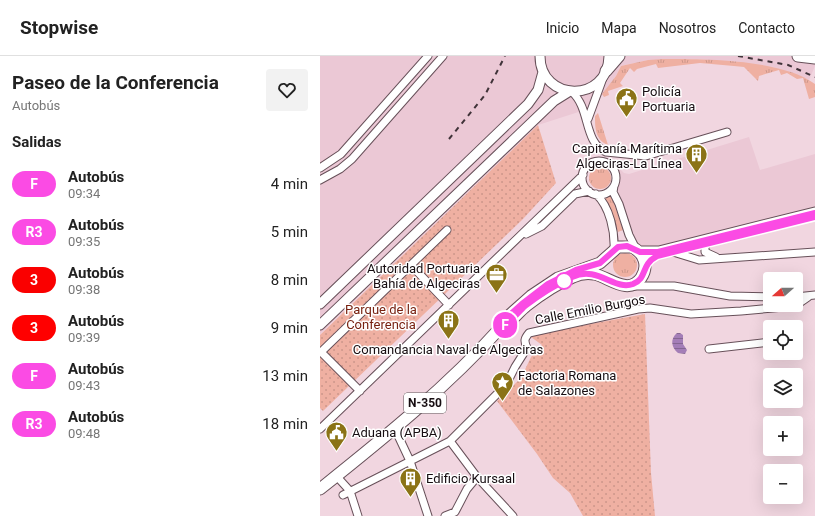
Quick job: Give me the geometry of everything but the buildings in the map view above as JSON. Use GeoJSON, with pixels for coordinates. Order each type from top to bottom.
{"type":"FeatureCollection","features":[{"type":"Feature","properties":{"kind":"highway"},"geometry":{"type":"LineString","coordinates":[[605,73],[619,56]]}},
{"type":"Feature","properties":{"kind":"highway"},"geometry":{"type":"LineString","coordinates":[[798,56],[815,58]]}},
{"type":"Feature","properties":{"kind":"highway","name":"N-350"},"geometry":{"type":"LineString","coordinates":[[502,326],[503,321],[548,284],[576,270],[600,263],[611,253],[627,246],[638,251],[650,253],[815,213]]}},
{"type":"Feature","properties":{"kind":"highway"},"geometry":{"type":"LineString","coordinates":[[628,285],[639,280],[644,269],[657,256],[815,217]]}},
{"type":"Feature","properties":{"kind":"highway"},"geometry":{"type":"LineString","coordinates":[[638,251],[644,269]]}},
{"type":"Feature","properties":{"kind":"highway"},"geometry":{"type":"LineString","coordinates":[[611,253],[606,271],[614,282]]}},
{"type":"Feature","properties":{"kind":"highway","name":"N-350"},"geometry":{"type":"LineString","coordinates":[[320,496],[445,385],[502,326],[543,294],[574,276],[592,274],[614,282],[628,285]]}},
{"type":"Feature","properties":{"kind":"highway","name":"N-350"},"geometry":{"type":"LineString","coordinates":[[320,490],[341,477]]}},
{"type":"Feature","properties":{"kind":"main road"},"geometry":{"type":"LineString","coordinates":[[320,325],[554,101],[571,92],[590,88],[605,73],[609,56]]}},
{"type":"Feature","properties":{"kind":"main road"},"geometry":{"type":"LineString","coordinates":[[541,64],[553,84],[571,92]]}},
{"type":"Feature","properties":{"kind":"main road"},"geometry":{"type":"LineString","coordinates":[[320,304],[528,104],[538,90],[541,64]]}},
{"type":"Feature","properties":{"kind":"street"},"geometry":{"type":"LineString","coordinates":[[320,168],[341,154],[428,56]]}},
{"type":"Feature","properties":{"kind":"street"},"geometry":{"type":"LineString","coordinates":[[320,180],[340,169],[352,158],[443,56]]}},
{"type":"Feature","properties":{"kind":"street"},"geometry":{"type":"LineString","coordinates":[[534,56],[541,64]]}},
{"type":"Feature","properties":{"kind":"street"},"geometry":{"type":"LineString","coordinates":[[588,119],[605,73]]}},
{"type":"Feature","properties":{"kind":"street"},"geometry":{"type":"LineString","coordinates":[[571,92],[578,97],[588,119],[591,136],[600,150],[615,154],[646,156],[727,132]]}},
{"type":"Feature","properties":{"kind":"street"},"geometry":{"type":"LineString","coordinates":[[320,429],[516,241],[518,237],[556,201],[559,200],[583,175],[587,167],[594,162],[607,163],[615,172],[616,181],[614,186],[616,201],[619,204],[631,242],[638,251]]}},
{"type":"Feature","properties":{"kind":"street"},"geometry":{"type":"LineString","coordinates":[[583,175],[584,183],[589,190],[602,200],[614,232],[611,253]]}},
{"type":"Feature","properties":{"kind":"street"},"geometry":{"type":"LineString","coordinates":[[596,194],[605,194],[614,186]]}},
{"type":"Feature","properties":{"kind":"street"},"geometry":{"type":"LineString","coordinates":[[516,241],[520,240],[527,232],[542,226],[575,194],[589,190]]}},
{"type":"Feature","properties":{"kind":"street"},"geometry":{"type":"LineString","coordinates":[[360,392],[321,352],[446,230]]}},
{"type":"Feature","properties":{"kind":"street"},"geometry":{"type":"LineString","coordinates":[[707,244],[705,246],[705,252],[716,257]]}},
{"type":"Feature","properties":{"kind":"street"},"geometry":{"type":"LineString","coordinates":[[673,252],[699,260],[716,257],[815,252]]}},
{"type":"Feature","properties":{"kind":"street"},"geometry":{"type":"LineString","coordinates":[[410,265],[449,305]]}},
{"type":"Feature","properties":{"kind":"street"},"geometry":{"type":"LineString","coordinates":[[644,269],[652,285]]}},
{"type":"Feature","properties":{"kind":"street"},"geometry":{"type":"LineString","coordinates":[[628,285],[645,287],[652,285],[674,286],[730,296],[763,297]]}},
{"type":"Feature","properties":{"kind":"street","name":"Calle Emilio Burgos"},"geometry":{"type":"LineString","coordinates":[[343,495],[450,441],[506,385],[527,348],[524,342],[529,333],[638,309],[650,308],[691,314],[734,312],[795,306],[811,296]]}},
{"type":"Feature","properties":{"kind":"street"},"geometry":{"type":"LineString","coordinates":[[709,349],[763,343]]}},
{"type":"Feature","properties":{"kind":"street"},"geometry":{"type":"LineString","coordinates":[[395,429],[410,461],[428,516]]}},
{"type":"Feature","properties":{"kind":"street"},"geometry":{"type":"LineString","coordinates":[[450,441],[476,478],[513,516]]}},
{"type":"Feature","properties":{"kind":"street"},"geometry":{"type":"LineString","coordinates":[[341,477],[350,491],[358,516]]}},
{"type":"Feature","properties":{"kind":"street"},"geometry":{"type":"LineString","coordinates":[[445,516],[455,512],[467,489],[476,478]]}},
{"type":"Feature","properties":{"kind":"shaded area"},"geometry":{"type":"Polygon","coordinates":[[[320,56],[815,56],[815,66],[809,80],[773,67],[700,59],[648,60],[621,66],[616,76],[594,107],[538,125],[320,334],[320,56]]]}},
{"type":"Feature","properties":{"kind":"shaded area"},"geometry":{"type":"Polygon","coordinates":[[[749,137],[760,170],[815,154],[815,210],[650,251],[641,250],[635,240],[617,187],[620,174],[617,166],[624,173],[629,174],[749,137]]]}},
{"type":"Feature","properties":{"kind":"shaded area"},"geometry":{"type":"Polygon","coordinates":[[[677,333],[683,335],[683,344],[687,350],[685,354],[678,353],[673,346],[672,340],[677,333]]]}},
{"type":"Feature","properties":{"kind":"green space"},"geometry":{"type":"Polygon","coordinates":[[[699,59],[742,62],[783,70],[801,76],[815,84],[815,97],[809,99],[803,78],[797,79],[787,73],[781,75],[779,70],[759,76],[758,81],[744,67],[700,63],[658,68],[656,64],[637,69],[634,72],[630,68],[620,83],[623,86],[608,91],[609,95],[604,97],[602,94],[616,76],[621,66],[648,60],[699,59]]]}},
{"type":"Feature","properties":{"kind":"green space"},"geometry":{"type":"Polygon","coordinates":[[[598,113],[608,145],[598,137],[595,116],[598,113]]]}},
{"type":"Feature","properties":{"kind":"green space","name":"Parque de la Conferencia"},"geometry":{"type":"Polygon","coordinates":[[[538,125],[556,183],[523,219],[323,411],[320,408],[320,335],[538,125]]]}},
{"type":"Feature","properties":{"kind":"green space"},"geometry":{"type":"Polygon","coordinates":[[[600,167],[608,170],[611,178],[608,186],[600,189],[592,186],[589,178],[592,170],[600,167]]]}},
{"type":"Feature","properties":{"kind":"green space"},"geometry":{"type":"Polygon","coordinates":[[[611,194],[623,230],[618,232],[605,197],[611,194]]]}},
{"type":"Feature","properties":{"kind":"green space"},"geometry":{"type":"Polygon","coordinates":[[[625,253],[630,254],[636,260],[636,270],[630,276],[625,277],[620,276],[614,270],[613,265],[614,260],[620,254],[625,253]]]}},
{"type":"Feature","properties":{"kind":"green space"},"geometry":{"type":"Polygon","coordinates":[[[645,314],[651,473],[655,516],[583,516],[570,493],[553,478],[497,401],[521,378],[531,357],[542,345],[531,337],[552,331],[645,314]]]}},
{"type":"Feature","properties":{"kind":"railway"},"geometry":{"type":"LineString","coordinates":[[449,139],[485,95],[505,56]]}},
{"type":"Feature","properties":{"kind":"railway"},"geometry":{"type":"LineString","coordinates":[[738,56],[788,65],[815,77]]}},
{"type":"Feature","properties":{"kind":"bus line","name":"F"},"geometry":{"type":"LineString","coordinates":[[815,213],[658,252],[640,252],[632,247],[618,247],[600,263],[576,270],[548,284],[531,296],[503,321],[502,326],[543,294],[574,276],[592,274],[601,276],[619,285],[628,285],[636,283],[642,277],[647,262],[657,256],[815,217]]}},
{"type":"Feature","properties":{"kind":"place","name":"Policía Portuaria"},"geometry":{"type":"Point","coordinates":[627,118]}},
{"type":"Feature","properties":{"kind":"place","name":"Capitanía Marítima Algeciras-La Línea"},"geometry":{"type":"Point","coordinates":[697,174]}},
{"type":"Feature","properties":{"kind":"place","name":"Autoridad Portuaria Bahía de Algeciras"},"geometry":{"type":"Point","coordinates":[496,294]}},
{"type":"Feature","properties":{"kind":"place","name":"Comandancia Naval de Algeciras"},"geometry":{"type":"Point","coordinates":[448,340]}},
{"type":"Feature","properties":{"kind":"place","name":"Factoria Romana de Salazones"},"geometry":{"type":"Point","coordinates":[503,402]}},
{"type":"Feature","properties":{"kind":"place","name":"Aduana (APBA)"},"geometry":{"type":"Point","coordinates":[337,452]}},
{"type":"Feature","properties":{"kind":"place","name":"Edificio Kursaal"},"geometry":{"type":"Point","coordinates":[411,498]}}]}
